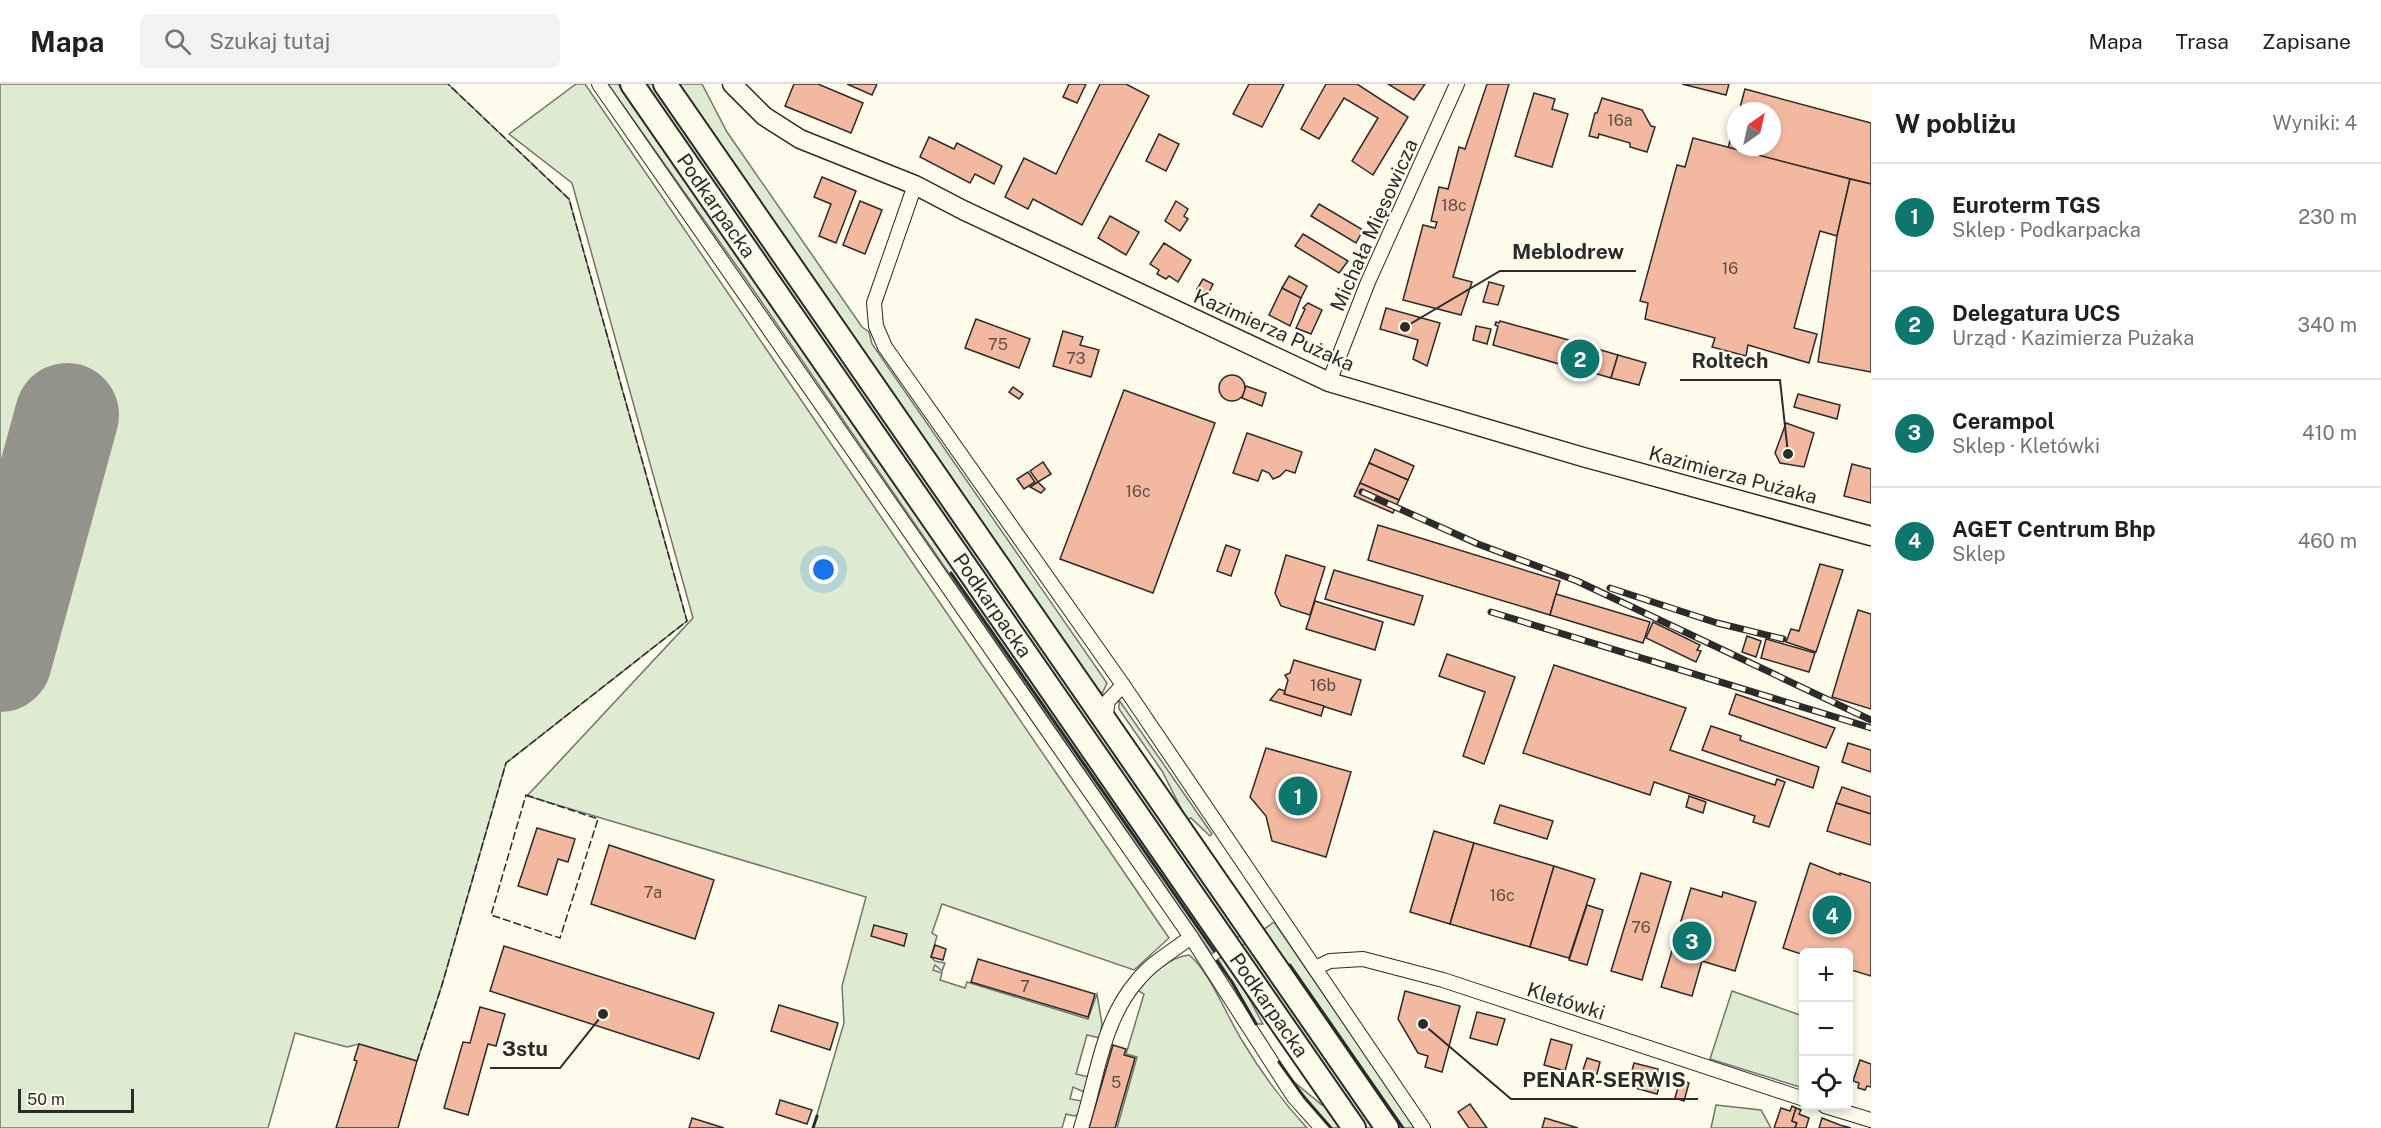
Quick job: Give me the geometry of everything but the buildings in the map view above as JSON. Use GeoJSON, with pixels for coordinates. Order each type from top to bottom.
{"type":"FeatureCollection","features":[{"type":"Feature","properties":{"kind":"main road","name":"Podkarpacka"},"geometry":{"type":"LineString","coordinates":[[632,84],[1354,1128]]}},
{"type":"Feature","properties":{"kind":"main road","name":"Podkarpacka"},"geometry":{"type":"LineString","coordinates":[[665,84],[1387,1128]]}},
{"type":"Feature","properties":{"kind":"street"},"geometry":{"type":"LineString","coordinates":[[599,84],[1191,937],[1294,1097],[1322,1128]]}},
{"type":"Feature","properties":{"kind":"street","name":"Kazimierza Pużaka"},"geometry":{"type":"LineString","coordinates":[[732,84],[764,116],[793,135],[915,185],[963,210],[1329,382],[1583,457],[1871,536]]}},
{"type":"Feature","properties":{"kind":"street","name":"Michała Mięsowicza"},"geometry":{"type":"LineString","coordinates":[[1329,382],[1368,282],[1457,84]]}},
{"type":"Feature","properties":{"kind":"street"},"geometry":{"type":"LineString","coordinates":[[915,185],[876,292],[874,303],[876,326],[885,347],[1123,685],[1423,1128]]}},
{"type":"Feature","properties":{"kind":"street"},"geometry":{"type":"LineString","coordinates":[[1105,718],[1108,701],[1123,685]]}},
{"type":"Feature","properties":{"kind":"street"},"geometry":{"type":"LineString","coordinates":[[1081,1128],[1106,1038],[1121,1002],[1138,979],[1191,937]]}},
{"type":"Feature","properties":{"kind":"street","name":"Kletówki"},"geometry":{"type":"LineString","coordinates":[[1315,968],[1330,961],[1363,959],[1443,980],[1799,1098]]}},
{"type":"Feature","properties":{"kind":"street"},"geometry":{"type":"LineString","coordinates":[[1838,1110],[1871,1120]]}},
{"type":"Feature","properties":{"kind":"green space"},"geometry":{"type":"Polygon","coordinates":[[[0,84],[448,84],[569,199],[687,621],[506,763],[442,985],[417,1061],[359,1044],[347,1047],[295,1033],[268,1128],[0,1128],[0,84]]]}},
{"type":"Feature","properties":{"kind":"green space"},"geometry":{"type":"Polygon","coordinates":[[[576,84],[585,84],[1169,938],[1134,970],[942,904],[932,933],[937,936],[931,957],[935,961],[945,963],[942,971],[935,965],[933,970],[942,973],[940,980],[965,988],[967,982],[1088,1019],[1097,994],[1102,1024],[1100,1038],[1087,1035],[1076,1074],[1089,1077],[1084,1092],[1073,1087],[1070,1099],[1082,1101],[1079,1114],[1074,1116],[1066,1114],[1062,1128],[813,1128],[844,1023],[842,986],[866,897],[527,796],[693,618],[572,183],[509,134],[576,84]]]}},
{"type":"Feature","properties":{"kind":"green space"},"geometry":{"type":"Polygon","coordinates":[[[608,84],[618,84],[633,102],[1218,949],[1212,954],[743,275],[608,84]]]}},
{"type":"Feature","properties":{"kind":"green space"},"geometry":{"type":"Polygon","coordinates":[[[642,84],[654,84],[1242,934],[1235,939],[642,84]]]}},
{"type":"Feature","properties":{"kind":"green space"},"geometry":{"type":"Polygon","coordinates":[[[678,84],[702,84],[727,132],[862,327],[869,332],[872,344],[1107,683],[1101,696],[678,84]]]}},
{"type":"Feature","properties":{"kind":"green space"},"geometry":{"type":"Polygon","coordinates":[[[1119,700],[1212,834],[1210,836],[1191,818],[1187,820],[1162,771],[1119,709],[1119,700]]]}},
{"type":"Feature","properties":{"kind":"green space"},"geometry":{"type":"Polygon","coordinates":[[[1274,922],[1415,1128],[1400,1128],[1263,930],[1274,922]]]}},
{"type":"Feature","properties":{"kind":"green space"},"geometry":{"type":"Polygon","coordinates":[[[1247,942],[1376,1128],[1366,1128],[1241,946],[1247,942]]]}},
{"type":"Feature","properties":{"kind":"green space"},"geometry":{"type":"Polygon","coordinates":[[[1189,955],[1211,983],[1257,1064],[1307,1128],[1117,1128],[1137,1057],[1126,1054],[1144,994],[1137,990],[1167,963],[1189,955]]]}},
{"type":"Feature","properties":{"kind":"green space"},"geometry":{"type":"Polygon","coordinates":[[[1223,956],[1263,1024],[1257,1024],[1218,959],[1223,956]]]}},
{"type":"Feature","properties":{"kind":"green space"},"geometry":{"type":"Polygon","coordinates":[[[1732,991],[1799,1015],[1799,1087],[1710,1059],[1732,991]]]}},
{"type":"Feature","properties":{"kind":"green space"},"geometry":{"type":"Polygon","coordinates":[[[1249,1019],[1293,1081],[1326,1106],[1342,1128],[1330,1128],[1287,1075],[1249,1019]]]}},
{"type":"Feature","properties":{"kind":"green space"},"geometry":{"type":"Polygon","coordinates":[[[1716,1105],[1761,1110],[1771,1128],[1711,1128],[1716,1105]]]}},
{"type":"Feature","properties":{"kind":"runway"},"geometry":{"type":"LineString","coordinates":[[0,660],[67,415]]}},
{"type":"Feature","properties":{"kind":"railway"},"geometry":{"type":"LineString","coordinates":[[1362,492],[1478,544],[1577,581],[1871,720]]}},
{"type":"Feature","properties":{"kind":"railway"},"geometry":{"type":"LineString","coordinates":[[1610,588],[1717,623],[1783,639]]}},
{"type":"Feature","properties":{"kind":"railway"},"geometry":{"type":"LineString","coordinates":[[1491,612],[1871,728]]}},
{"type":"Feature","properties":{"kind":"fence"},"geometry":{"type":"LineString","coordinates":[[417,1061],[442,985],[506,763],[687,621],[569,199],[448,84]]}},
{"type":"Feature","properties":{"kind":"fence"},"geometry":{"type":"LineString","coordinates":[[526,795],[598,819],[560,938],[491,915],[526,795]]}},
{"type":"Feature","properties":{"kind":"wall"},"geometry":{"type":"LineString","coordinates":[[951,573],[1214,951]]}},
{"type":"Feature","properties":{"kind":"wall"},"geometry":{"type":"LineString","coordinates":[[1217,961],[1256,1024]]}},
{"type":"Feature","properties":{"kind":"wall"},"geometry":{"type":"LineString","coordinates":[[1290,965],[1403,1128]]}},
{"type":"Feature","properties":{"kind":"wall"},"geometry":{"type":"LineString","coordinates":[[1279,1062],[1304,1097],[1331,1128]]}},
{"type":"Feature","properties":{"kind":"wall"},"geometry":{"type":"LineString","coordinates":[[813,1128],[817,1116]]}},
{"type":"Feature","properties":{"kind":"place","name":"Meblodrew"},"geometry":{"type":"Point","coordinates":[1405,327]}},
{"type":"Feature","properties":{"kind":"place","name":"Delegatura UCS"},"geometry":{"type":"Point","coordinates":[1580,359]}},
{"type":"Feature","properties":{"kind":"place","name":"Roltech"},"geometry":{"type":"Point","coordinates":[1788,454]}},
{"type":"Feature","properties":{"kind":"place","name":"Euroterm TGS"},"geometry":{"type":"Point","coordinates":[1298,796]}},
{"type":"Feature","properties":{"kind":"place","name":"AGET Centrum Bhp"},"geometry":{"type":"Point","coordinates":[1832,915]}},
{"type":"Feature","properties":{"kind":"place","name":"Cerampol"},"geometry":{"type":"Point","coordinates":[1692,941]}},
{"type":"Feature","properties":{"kind":"place","name":"3stu"},"geometry":{"type":"Point","coordinates":[603,1014]}},
{"type":"Feature","properties":{"kind":"place","name":"PENAR-SERWIS"},"geometry":{"type":"Point","coordinates":[1423,1024]}}]}
